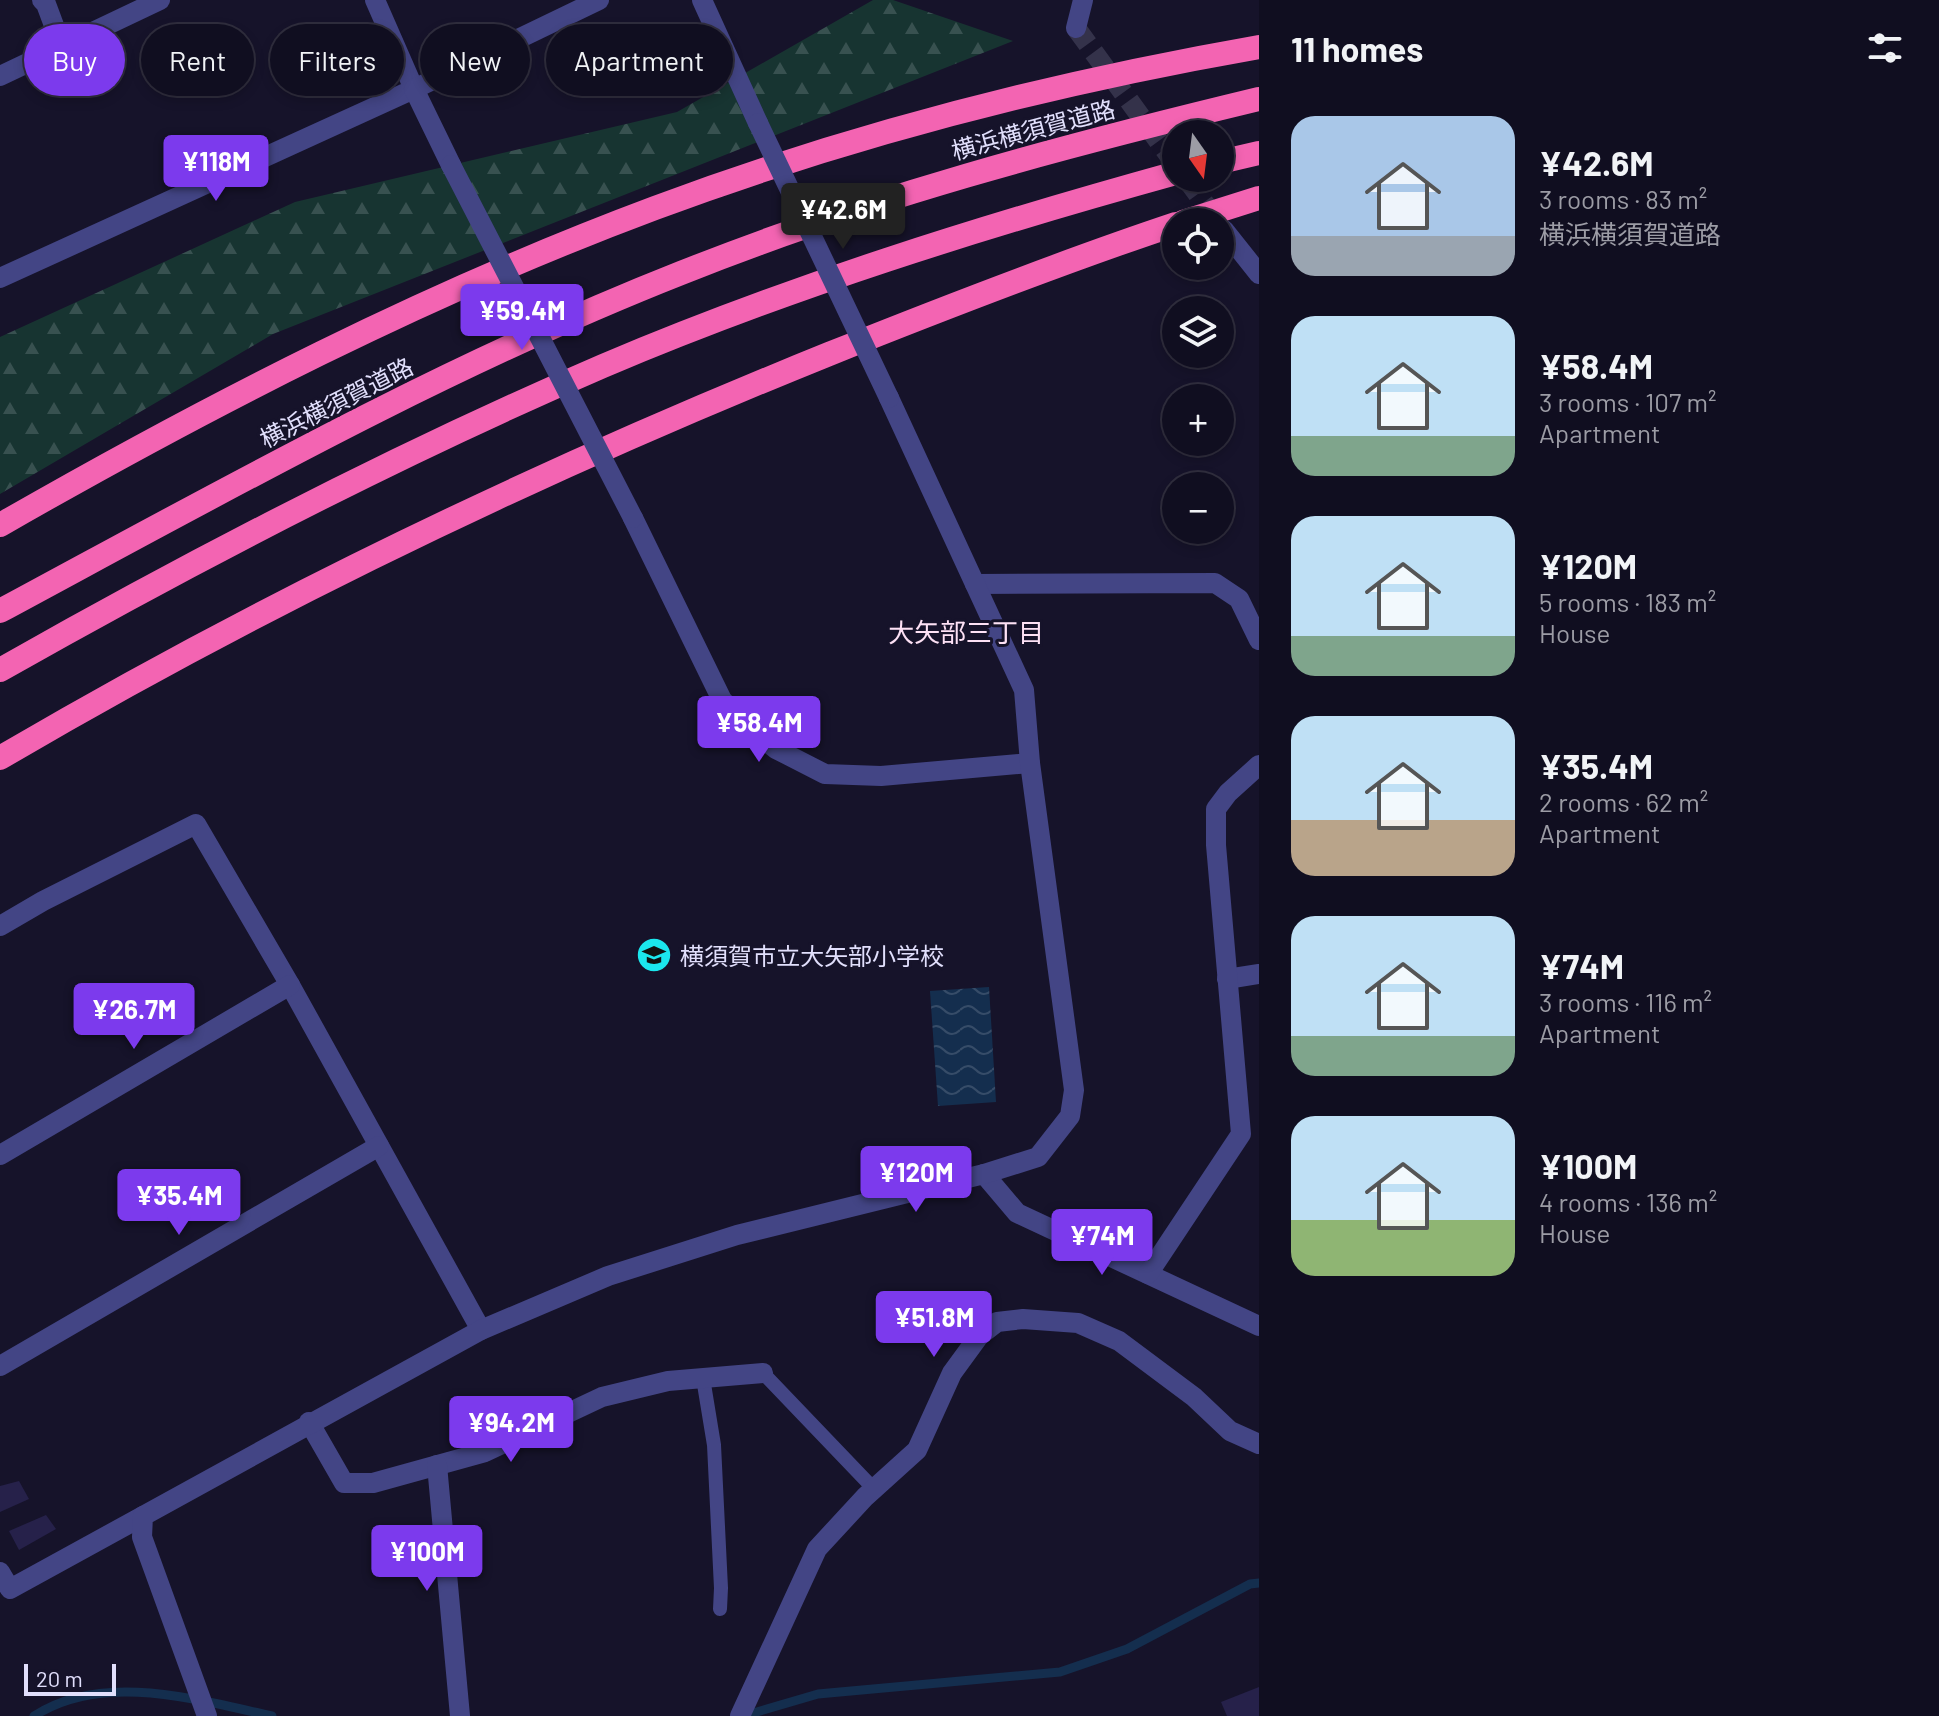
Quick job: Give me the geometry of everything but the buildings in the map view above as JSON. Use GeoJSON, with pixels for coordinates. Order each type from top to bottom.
{"type":"FeatureCollection","features":[{"type":"Feature","properties":{"kind":"highway"},"geometry":{"type":"LineString","coordinates":[[0,525],[197,415],[356,336],[525,260],[653,209],[826,150],[1002,99],[1151,66],[1259,47]]}},
{"type":"Feature","properties":{"kind":"highway","name":"横浜横須賀道路"},"geometry":{"type":"LineString","coordinates":[[0,611],[352,423],[569,319],[683,272],[859,208],[1037,155],[1259,99]]}},
{"type":"Feature","properties":{"kind":"highway"},"geometry":{"type":"LineString","coordinates":[[1234,159],[1259,153]]}},
{"type":"Feature","properties":{"kind":"highway"},"geometry":{"type":"LineString","coordinates":[[0,670],[148,586],[286,514],[603,366],[830,278],[944,240],[1162,177]]}},
{"type":"Feature","properties":{"kind":"highway"},"geometry":{"type":"LineString","coordinates":[[1227,208],[1259,198]]}},
{"type":"Feature","properties":{"kind":"highway"},"geometry":{"type":"LineString","coordinates":[[0,758],[262,614],[400,544],[541,478],[693,410],[915,319],[1162,229]]}},
{"type":"Feature","properties":{"kind":"street"},"geometry":{"type":"LineString","coordinates":[[42,0],[53,24]]}},
{"type":"Feature","properties":{"kind":"street"},"geometry":{"type":"LineString","coordinates":[[110,24],[160,0]]}},
{"type":"Feature","properties":{"kind":"street"},"geometry":{"type":"LineString","coordinates":[[375,0],[451,165],[633,518],[722,700],[750,729],[776,749],[825,774],[881,776],[1030,763]]}},
{"type":"Feature","properties":{"kind":"street"},"geometry":{"type":"LineString","coordinates":[[0,278],[414,89],[599,0]]}},
{"type":"Feature","properties":{"kind":"street"},"geometry":{"type":"LineString","coordinates":[[0,1572],[10,1589],[481,1330],[608,1276],[737,1235],[984,1174],[1038,1157],[1070,1116],[1074,1090],[1030,763],[1024,690],[702,0]]}},
{"type":"Feature","properties":{"kind":"street"},"geometry":{"type":"LineString","coordinates":[[1076,28],[1083,0]]}},
{"type":"Feature","properties":{"kind":"street"},"geometry":{"type":"LineString","coordinates":[[0,76],[24,65]]}},
{"type":"Feature","properties":{"kind":"street"},"geometry":{"type":"LineString","coordinates":[[1234,243],[1259,274]]}},
{"type":"Feature","properties":{"kind":"street"},"geometry":{"type":"LineString","coordinates":[[975,584],[1215,583],[1239,599],[1259,640]]}},
{"type":"Feature","properties":{"kind":"street"},"geometry":{"type":"LineString","coordinates":[[1148,1274],[1241,1134],[1216,845],[1216,809],[1228,793],[1259,765]]}},
{"type":"Feature","properties":{"kind":"street"},"geometry":{"type":"LineString","coordinates":[[0,926],[196,824],[290,985],[481,1330]]}},
{"type":"Feature","properties":{"kind":"street"},"geometry":{"type":"LineString","coordinates":[[1227,979],[1259,974]]}},
{"type":"Feature","properties":{"kind":"street"},"geometry":{"type":"LineString","coordinates":[[0,1155],[290,985]]}},
{"type":"Feature","properties":{"kind":"street"},"geometry":{"type":"LineString","coordinates":[[0,1366],[379,1146]]}},
{"type":"Feature","properties":{"kind":"street"},"geometry":{"type":"LineString","coordinates":[[984,1174],[1017,1213],[1259,1326]]}},
{"type":"Feature","properties":{"kind":"street"},"geometry":{"type":"LineString","coordinates":[[745,1707],[817,1549],[874,1489],[917,1450],[952,1373],[979,1336],[997,1322],[1023,1319],[1078,1323],[1119,1341],[1182,1387],[1230,1431],[1259,1444]]}},
{"type":"Feature","properties":{"kind":"street"},"geometry":{"type":"LineString","coordinates":[[309,1422],[344,1483],[373,1483],[485,1452],[602,1397],[668,1381],[763,1373]]}},
{"type":"Feature","properties":{"kind":"street"},"geometry":{"type":"LineString","coordinates":[[437,1465],[460,1716]]}},
{"type":"Feature","properties":{"kind":"street"},"geometry":{"type":"LineString","coordinates":[[143,1516],[142,1537],[207,1716]]}},
{"type":"Feature","properties":{"kind":"lane"},"geometry":{"type":"LineString","coordinates":[[763,1373],[874,1489]]}},
{"type":"Feature","properties":{"kind":"lane"},"geometry":{"type":"LineString","coordinates":[[703,1378],[714,1445],[720,1609]]}},
{"type":"Feature","properties":{"kind":"green space"},"geometry":{"type":"Polygon","coordinates":[[[873,0],[893,0],[1013,41],[273,334],[0,494],[0,337],[295,202],[677,112],[705,96],[733,96],[733,80],[873,0]]]}},
{"type":"Feature","properties":{"kind":"water"},"geometry":{"type":"Polygon","coordinates":[[[989,987],[996,1102],[938,1106],[930,991],[989,987]]]}},
{"type":"Feature","properties":{"kind":"waterway"},"geometry":{"type":"LineString","coordinates":[[743,1716],[818,1694],[1060,1672],[1127,1649],[1250,1584],[1259,1583]]}},
{"type":"Feature","properties":{"kind":"waterway"},"geometry":{"type":"LineString","coordinates":[[34,1716],[61,1702],[120,1692],[182,1697],[272,1716]]}},
{"type":"Feature","properties":{"kind":"tunnel"},"geometry":{"type":"LineString","coordinates":[[1076,28],[1162,146]]}},
{"type":"Feature","properties":{"kind":"tunnel"},"geometry":{"type":"LineString","coordinates":[[1196,192],[1208,208]]}},
{"type":"Feature","properties":{"kind":"place","name":"横須賀市立大矢部小学校"},"geometry":{"type":"Point","coordinates":[654,955]}},
{"type":"Feature","properties":{"kind":"district","name":"大矢部三丁目"},"geometry":{"type":"Point","coordinates":[966,631]}}]}
